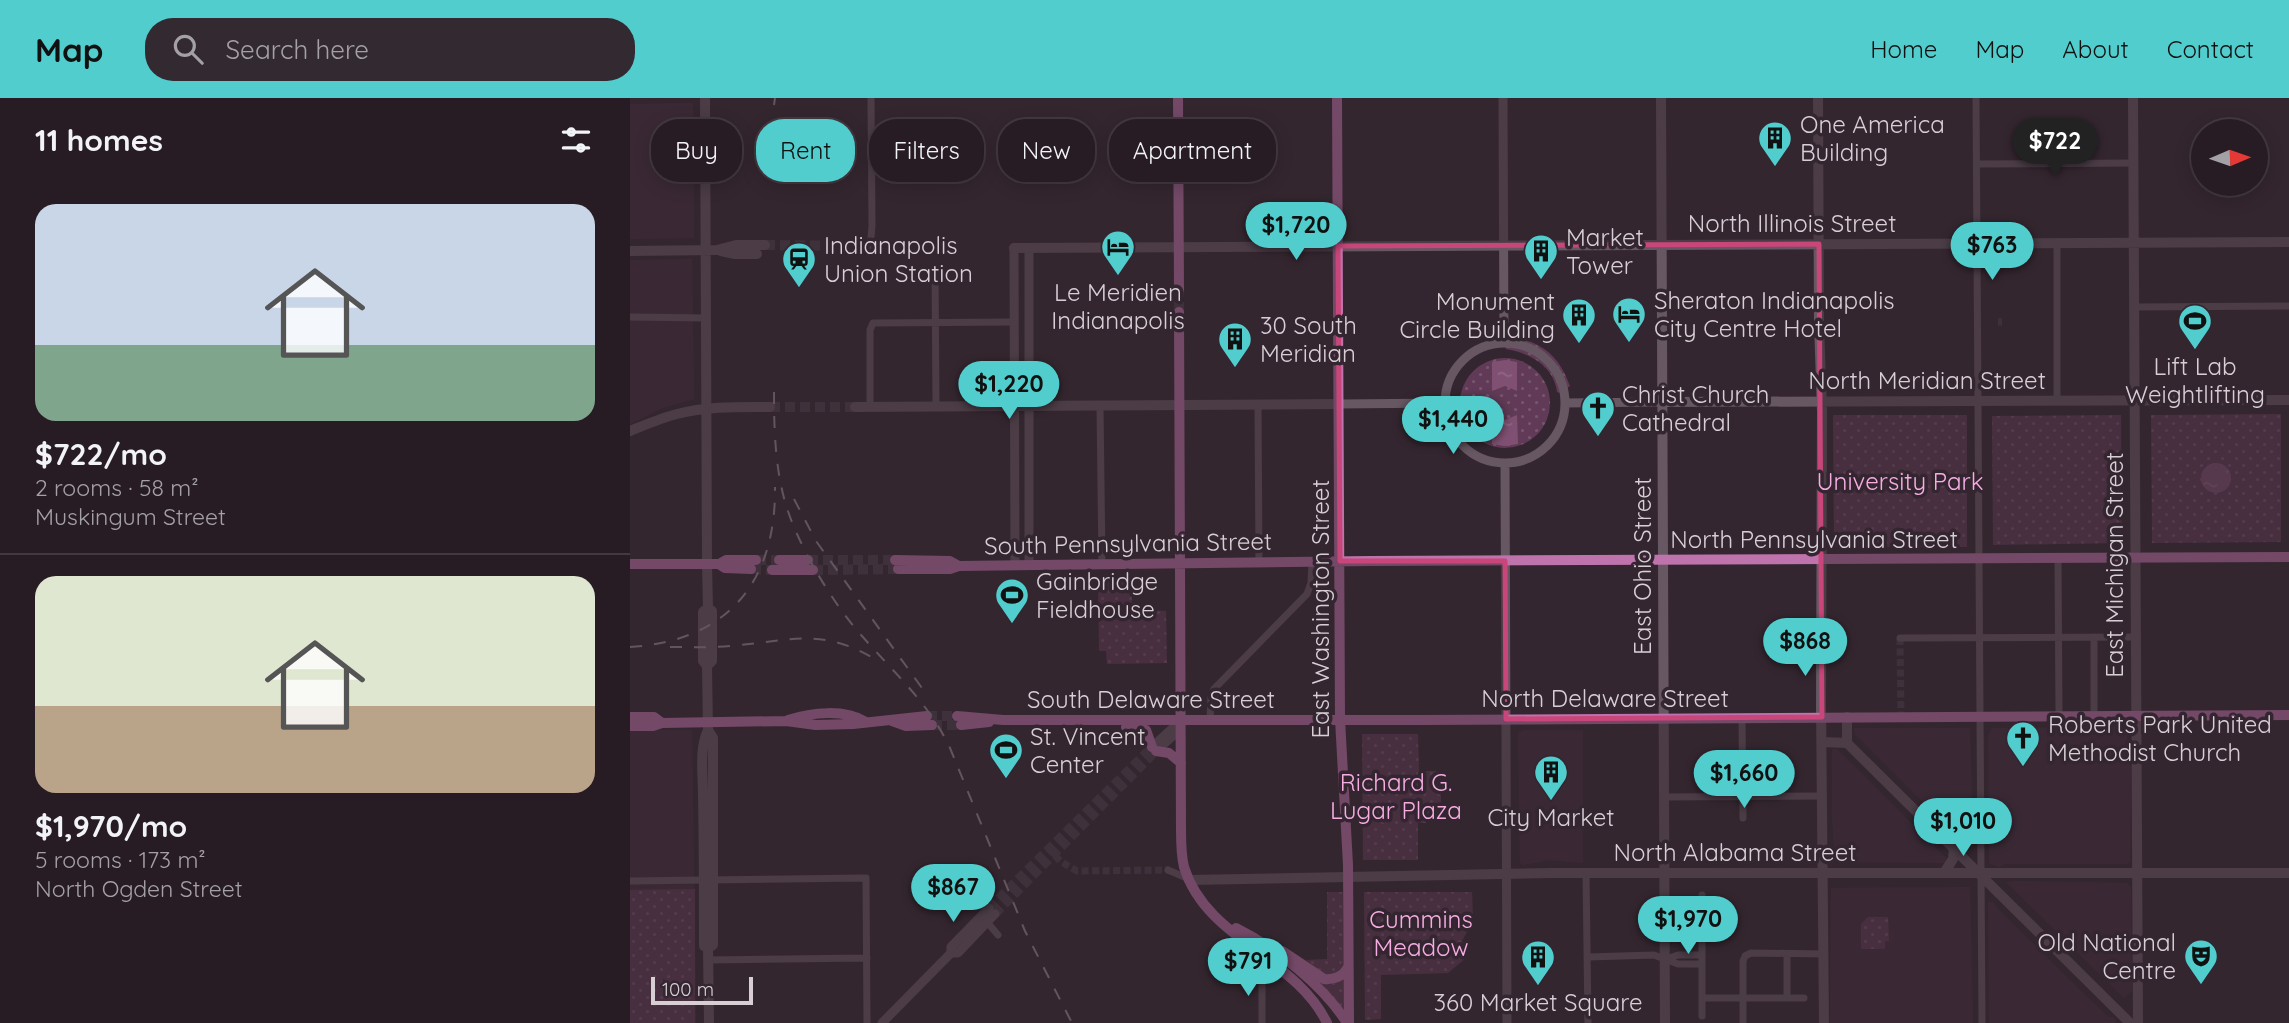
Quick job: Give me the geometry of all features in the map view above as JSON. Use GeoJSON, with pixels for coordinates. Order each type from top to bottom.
{"type":"FeatureCollection","features":[{"type":"Feature","properties":{"kind":"main road"},"geometry":{"type":"LineString","coordinates":[[705,98],[711,250],[706,318],[708,608],[703,612],[703,661],[707,666],[708,726],[704,738],[708,880],[713,945],[708,948],[709,1023]]}},
{"type":"Feature","properties":{"kind":"main road"},"geometry":{"type":"LineString","coordinates":[[1178,98],[1179,290]]}},
{"type":"Feature","properties":{"kind":"main road","name":"East Washington Street"},"geometry":{"type":"LineString","coordinates":[[1337,98],[1340,719],[1348,876],[1348,1023]]}},
{"type":"Feature","properties":{"kind":"main road","name":"East Ohio Street"},"geometry":{"type":"LineString","coordinates":[[1661,98],[1665,1023]]}},
{"type":"Feature","properties":{"kind":"main road"},"geometry":{"type":"LineString","coordinates":[[1818,98],[1824,1023]]}},
{"type":"Feature","properties":{"kind":"main road","name":"East Michigan Street"},"geometry":{"type":"LineString","coordinates":[[2133,98],[2138,1023]]}},
{"type":"Feature","properties":{"kind":"main road","name":"North Illinois Street"},"geometry":{"type":"LineString","coordinates":[[1014,248],[2289,242]]}},
{"type":"Feature","properties":{"kind":"main road"},"geometry":{"type":"LineString","coordinates":[[711,250],[736,245],[765,245]]}},
{"type":"Feature","properties":{"kind":"main road"},"geometry":{"type":"LineString","coordinates":[[630,251],[711,250],[757,254]]}},
{"type":"Feature","properties":{"kind":"main road"},"geometry":{"type":"LineString","coordinates":[[1179,312],[1183,863],[1198,895],[1218,919],[1304,989],[1327,1023]]}},
{"type":"Feature","properties":{"kind":"main road","name":"North Meridian Street"},"geometry":{"type":"LineString","coordinates":[[1662,402],[2289,400]]}},
{"type":"Feature","properties":{"kind":"main road"},"geometry":{"type":"LineString","coordinates":[[855,407],[1339,404]]}},
{"type":"Feature","properties":{"kind":"main road"},"geometry":{"type":"LineString","coordinates":[[630,431],[670,415],[706,408],[770,407]]}},
{"type":"Feature","properties":{"kind":"main road","name":"North Pennsylvania Street"},"geometry":{"type":"LineString","coordinates":[[1340,561],[2289,557]]}},
{"type":"Feature","properties":{"kind":"main road"},"geometry":{"type":"LineString","coordinates":[[772,570],[810,565],[779,560]]}},
{"type":"Feature","properties":{"kind":"main road","name":"South Pennsylvania Street"},"geometry":{"type":"LineString","coordinates":[[897,564],[950,569],[958,566],[1340,561]]}},
{"type":"Feature","properties":{"kind":"main road"},"geometry":{"type":"LineString","coordinates":[[630,564],[707,563],[719,564],[725,568],[753,564]]}},
{"type":"Feature","properties":{"kind":"main road","name":"North Delaware Street"},"geometry":{"type":"LineString","coordinates":[[1340,719],[2289,715]]}},
{"type":"Feature","properties":{"kind":"main road"},"geometry":{"type":"LineString","coordinates":[[630,717],[654,717],[662,723]]}},
{"type":"Feature","properties":{"kind":"main road"},"geometry":{"type":"LineString","coordinates":[[1847,717],[1847,743]]}},
{"type":"Feature","properties":{"kind":"main road","name":"South Delaware Street"},"geometry":{"type":"LineString","coordinates":[[959,720],[1340,719]]}},
{"type":"Feature","properties":{"kind":"main road"},"geometry":{"type":"LineString","coordinates":[[1075,720],[1112,727],[1143,728],[1150,736],[1154,749],[1167,752],[1181,763]]}},
{"type":"Feature","properties":{"kind":"main road"},"geometry":{"type":"LineString","coordinates":[[630,726],[653,726],[662,723],[708,726],[786,721],[816,725],[892,721],[906,726],[929,721]]}},
{"type":"Feature","properties":{"kind":"main road"},"geometry":{"type":"LineString","coordinates":[[1822,742],[1847,743],[2130,1023]]}},
{"type":"Feature","properties":{"kind":"main road"},"geometry":{"type":"LineString","coordinates":[[1944,873],[1953,859],[1954,848]]}},
{"type":"Feature","properties":{"kind":"main road","name":"North Alabama Street"},"geometry":{"type":"LineString","coordinates":[[1189,880],[1507,874],[2289,873]]}},
{"type":"Feature","properties":{"kind":"main road"},"geometry":{"type":"LineString","coordinates":[[1218,919],[1251,936],[1308,978],[1348,1023]]}},
{"type":"Feature","properties":{"kind":"main road"},"geometry":{"type":"LineString","coordinates":[[1251,936],[1262,939],[1324,979],[1337,977],[1348,967]]}},
{"type":"Feature","properties":{"kind":"street"},"geometry":{"type":"LineString","coordinates":[[866,247],[872,226],[871,98]]}},
{"type":"Feature","properties":{"kind":"street"},"geometry":{"type":"LineString","coordinates":[[1503,98],[1504,343]]}},
{"type":"Feature","properties":{"kind":"street"},"geometry":{"type":"LineString","coordinates":[[1976,98],[1982,1023]]}},
{"type":"Feature","properties":{"kind":"street"},"geometry":{"type":"LineString","coordinates":[[1977,164],[2134,163]]}},
{"type":"Feature","properties":{"kind":"street"},"geometry":{"type":"LineString","coordinates":[[2057,243],[2057,401]]}},
{"type":"Feature","properties":{"kind":"street"},"geometry":{"type":"LineString","coordinates":[[1014,248],[1015,565]]}},
{"type":"Feature","properties":{"kind":"street"},"geometry":{"type":"LineString","coordinates":[[1029,248],[1029,565]]}},
{"type":"Feature","properties":{"kind":"street"},"geometry":{"type":"LineString","coordinates":[[936,268],[936,406]]}},
{"type":"Feature","properties":{"kind":"street"},"geometry":{"type":"LineString","coordinates":[[2134,307],[2289,306]]}},
{"type":"Feature","properties":{"kind":"street"},"geometry":{"type":"LineString","coordinates":[[630,317],[706,318]]}},
{"type":"Feature","properties":{"kind":"street"},"geometry":{"type":"LineString","coordinates":[[870,407],[870,330],[873,323],[1014,322]]}},
{"type":"Feature","properties":{"kind":"street"},"geometry":{"type":"LineString","coordinates":[[1504,343],[1526,347],[1543,357],[1557,373],[1564,403],[1560,426],[1547,446],[1528,458],[1505,463],[1482,458],[1462,445],[1449,425],[1445,403],[1450,380],[1463,360],[1481,348],[1504,343]]}},
{"type":"Feature","properties":{"kind":"street","name":"North Meridian Street"},"geometry":{"type":"LineString","coordinates":[[1564,403],[1662,402]]}},
{"type":"Feature","properties":{"kind":"street"},"geometry":{"type":"LineString","coordinates":[[1339,404],[1445,403]]}},
{"type":"Feature","properties":{"kind":"street"},"geometry":{"type":"LineString","coordinates":[[1258,404],[1259,562]]}},
{"type":"Feature","properties":{"kind":"street"},"geometry":{"type":"LineString","coordinates":[[1100,405],[1102,564]]}},
{"type":"Feature","properties":{"kind":"street"},"geometry":{"type":"LineString","coordinates":[[1505,463],[1507,1023]]}},
{"type":"Feature","properties":{"kind":"street"},"geometry":{"type":"LineString","coordinates":[[2058,558],[2059,716]]}},
{"type":"Feature","properties":{"kind":"street"},"geometry":{"type":"LineString","coordinates":[[1210,720],[1214,689],[1307,594],[1311,583],[1311,562]]}},
{"type":"Feature","properties":{"kind":"street"},"geometry":{"type":"LineString","coordinates":[[2094,637],[2094,716]]}},
{"type":"Feature","properties":{"kind":"street"},"geometry":{"type":"LineString","coordinates":[[1900,638],[2136,637]]}},
{"type":"Feature","properties":{"kind":"street"},"geometry":{"type":"LineString","coordinates":[[1742,718],[1743,818]]}},
{"type":"Feature","properties":{"kind":"street"},"geometry":{"type":"LineString","coordinates":[[1154,749],[1173,736],[1181,721]]}},
{"type":"Feature","properties":{"kind":"street"},"geometry":{"type":"LineString","coordinates":[[1664,797],[1823,796]]}},
{"type":"Feature","properties":{"kind":"street"},"geometry":{"type":"LineString","coordinates":[[1168,870],[1189,880]]}},
{"type":"Feature","properties":{"kind":"street"},"geometry":{"type":"LineString","coordinates":[[1586,874],[1588,1023]]}},
{"type":"Feature","properties":{"kind":"street"},"geometry":{"type":"LineString","coordinates":[[630,881],[866,878],[867,1023]]}},
{"type":"Feature","properties":{"kind":"street"},"geometry":{"type":"LineString","coordinates":[[1702,895],[1702,1016]]}},
{"type":"Feature","properties":{"kind":"street"},"geometry":{"type":"LineString","coordinates":[[882,1023],[951,953],[951,947],[992,911],[987,922],[958,953],[951,953]]}},
{"type":"Feature","properties":{"kind":"street"},"geometry":{"type":"LineString","coordinates":[[987,922],[998,935]]}},
{"type":"Feature","properties":{"kind":"street"},"geometry":{"type":"LineString","coordinates":[[1742,1023],[1742,961],[1745,956],[1751,953],[1824,954]]}},
{"type":"Feature","properties":{"kind":"street"},"geometry":{"type":"LineString","coordinates":[[1787,954],[1787,998]]}},
{"type":"Feature","properties":{"kind":"street"},"geometry":{"type":"LineString","coordinates":[[1588,957],[1654,955],[1678,964],[1702,964]]}},
{"type":"Feature","properties":{"kind":"street"},"geometry":{"type":"LineString","coordinates":[[1665,959],[1678,955],[1702,955]]}},
{"type":"Feature","properties":{"kind":"street"},"geometry":{"type":"LineString","coordinates":[[708,960],[867,958]]}},
{"type":"Feature","properties":{"kind":"street"},"geometry":{"type":"LineString","coordinates":[[1262,972],[1262,1023]]}},
{"type":"Feature","properties":{"kind":"street"},"geometry":{"type":"LineString","coordinates":[[1702,998],[1804,998]]}},
{"type":"Feature","properties":{"kind":"highlighted area"},"geometry":{"type":"Polygon","coordinates":[[[1819,244],[1822,717],[1506,719],[1505,561],[1340,561],[1338,246],[1819,244]]]}},
{"type":"Feature","properties":{"kind":"shaded area"},"geometry":{"type":"Polygon","coordinates":[[[693,103],[693,119],[651,119],[651,182],[694,182],[694,238],[630,239],[630,104],[693,103]]]}},
{"type":"Feature","properties":{"kind":"shaded area"},"geometry":{"type":"Polygon","coordinates":[[[692,259],[694,399],[662,408],[630,424],[630,260],[692,259]]]}},
{"type":"Feature","properties":{"kind":"shaded area"},"geometry":{"type":"Polygon","coordinates":[[[2127,727],[2127,761],[2131,767],[2130,861],[2127,864],[2005,864],[1999,867],[1989,863],[1988,736],[1992,728],[2127,727]]]}},
{"type":"Feature","properties":{"kind":"shaded area"},"geometry":{"type":"Polygon","coordinates":[[[1854,728],[1970,728],[1973,835],[1969,842],[1964,843],[1855,734],[1854,728]]]}},
{"type":"Feature","properties":{"kind":"shaded area"},"geometry":{"type":"Polygon","coordinates":[[[630,730],[692,730],[696,1023],[630,1023],[630,730]]]}},
{"type":"Feature","properties":{"kind":"shaded area"},"geometry":{"type":"Polygon","coordinates":[[[1524,730],[1583,730],[1583,863],[1549,860],[1523,865],[1520,862],[1518,733],[1524,730]]]}},
{"type":"Feature","properties":{"kind":"shaded area"},"geometry":{"type":"Polygon","coordinates":[[[1832,749],[1837,749],[1951,863],[1835,862],[1832,749]]]}},
{"type":"Feature","properties":{"kind":"shaded area"},"geometry":{"type":"Polygon","coordinates":[[[2006,882],[2127,883],[2131,888],[2132,991],[2124,998],[2006,882]]]}},
{"type":"Feature","properties":{"kind":"shaded area"},"geometry":{"type":"Polygon","coordinates":[[[1970,887],[1973,1023],[1830,1023],[1831,888],[1970,887]]]}},
{"type":"Feature","properties":{"kind":"shaded area"},"geometry":{"type":"Polygon","coordinates":[[[1988,902],[1993,902],[2108,1017],[2114,1017],[2116,1023],[1989,1023],[1988,902]]]}},
{"type":"Feature","properties":{"kind":"green space"},"geometry":{"type":"Polygon","coordinates":[[[1512,335],[1541,347],[1555,358],[1570,386],[1560,393],[1557,392],[1551,375],[1539,362],[1506,349],[1504,345],[1508,336],[1512,335]]]}},
{"type":"Feature","properties":{"kind":"green space"},"geometry":{"type":"Polygon","coordinates":[[[1505,358],[1522,362],[1537,371],[1546,386],[1550,403],[1546,420],[1537,435],[1522,444],[1505,448],[1488,444],[1473,435],[1464,420],[1460,403],[1464,386],[1473,371],[1488,362],[1505,358]]]}},
{"type":"Feature","properties":{"kind":"green space"},"geometry":{"type":"Polygon","coordinates":[[[2281,414],[2281,542],[2152,543],[2151,415],[2281,414]]]}},
{"type":"Feature","properties":{"kind":"green space","name":"University Park"},"geometry":{"type":"Polygon","coordinates":[[[1833,415],[1967,415],[1967,547],[1834,547],[1833,415]]]}},
{"type":"Feature","properties":{"kind":"green space"},"geometry":{"type":"Polygon","coordinates":[[[2121,415],[2122,543],[1993,545],[1992,416],[2121,415]]]}},
{"type":"Feature","properties":{"kind":"green space"},"geometry":{"type":"Polygon","coordinates":[[[1132,576],[1132,610],[1166,611],[1167,663],[1107,664],[1106,651],[1099,651],[1098,577],[1132,576]]]}},
{"type":"Feature","properties":{"kind":"green space","name":"Richard G. Lugar Plaza"},"geometry":{"type":"Polygon","coordinates":[[[1362,734],[1418,734],[1419,771],[1441,771],[1441,820],[1418,823],[1418,860],[1363,860],[1362,734]]]}},
{"type":"Feature","properties":{"kind":"green space"},"geometry":{"type":"Polygon","coordinates":[[[695,889],[695,1023],[630,1023],[630,890],[695,889]]]}},
{"type":"Feature","properties":{"kind":"green space"},"geometry":{"type":"Polygon","coordinates":[[[1327,892],[1343,892],[1345,1011],[1321,984],[1316,969],[1306,960],[1327,959],[1327,892]]]}},
{"type":"Feature","properties":{"kind":"green space","name":"Cummins Meadow"},"geometry":{"type":"Polygon","coordinates":[[[1364,892],[1472,892],[1473,920],[1462,941],[1467,957],[1448,973],[1381,975],[1381,1019],[1365,1020],[1364,892]]]}},
{"type":"Feature","properties":{"kind":"green space"},"geometry":{"type":"Polygon","coordinates":[[[1868,917],[1888,917],[1889,941],[1885,941],[1885,949],[1861,949],[1861,924],[1868,917]]]}},
{"type":"Feature","properties":{"kind":"water"},"geometry":{"type":"Polygon","coordinates":[[[1492,362],[1517,362],[1517,391],[1505,386],[1492,391],[1492,362]]]}},
{"type":"Feature","properties":{"kind":"water"},"geometry":{"type":"Polygon","coordinates":[[[1492,415],[1505,420],[1517,415],[1518,444],[1492,444],[1492,415]]]}},
{"type":"Feature","properties":{"kind":"water"},"geometry":{"type":"Polygon","coordinates":[[[2216,463],[2227,467],[2231,478],[2227,489],[2216,493],[2205,489],[2201,478],[2205,467],[2216,463]]]}},
{"type":"Feature","properties":{"kind":"tunnel"},"geometry":{"type":"LineString","coordinates":[[765,245],[861,246]]}},
{"type":"Feature","properties":{"kind":"tunnel"},"geometry":{"type":"LineString","coordinates":[[1179,290],[1179,312]]}},
{"type":"Feature","properties":{"kind":"tunnel"},"geometry":{"type":"LineString","coordinates":[[770,407],[855,407]]}},
{"type":"Feature","properties":{"kind":"tunnel"},"geometry":{"type":"LineString","coordinates":[[756,560],[779,560]]}},
{"type":"Feature","properties":{"kind":"tunnel"},"geometry":{"type":"LineString","coordinates":[[808,560],[895,560]]}},
{"type":"Feature","properties":{"kind":"tunnel"},"geometry":{"type":"LineString","coordinates":[[751,569],[772,570]]}},
{"type":"Feature","properties":{"kind":"tunnel"},"geometry":{"type":"LineString","coordinates":[[813,570],[898,569]]}},
{"type":"Feature","properties":{"kind":"tunnel"},"geometry":{"type":"LineString","coordinates":[[1900,638],[1901,717]]}},
{"type":"Feature","properties":{"kind":"tunnel"},"geometry":{"type":"LineString","coordinates":[[927,716],[957,716]]}},
{"type":"Feature","properties":{"kind":"tunnel"},"geometry":{"type":"LineString","coordinates":[[932,725],[961,725]]}},
{"type":"Feature","properties":{"kind":"tunnel"},"geometry":{"type":"LineString","coordinates":[[989,908],[1152,747]]}},
{"type":"Feature","properties":{"kind":"tunnel"},"geometry":{"type":"LineString","coordinates":[[995,914],[1156,751]]}},
{"type":"Feature","properties":{"kind":"tunnel"},"geometry":{"type":"LineString","coordinates":[[1048,848],[1060,861],[1077,871],[1168,870]]}},
{"type":"Feature","properties":{"kind":"railway"},"geometry":{"type":"LineString","coordinates":[[774,105],[775,98]]}},
{"type":"Feature","properties":{"kind":"railway"},"geometry":{"type":"LineString","coordinates":[[774,392],[779,472],[789,515],[797,533],[816,571],[839,607],[910,689],[942,732],[1025,931],[1072,1023]]}},
{"type":"Feature","properties":{"kind":"railway"},"geometry":{"type":"LineString","coordinates":[[630,647],[664,642],[694,633],[719,619],[739,601],[755,578],[766,552],[773,521],[775,487]]}},
{"type":"Feature","properties":{"kind":"railway"},"geometry":{"type":"LineString","coordinates":[[794,499],[816,541],[927,695]]}},
{"type":"Feature","properties":{"kind":"railway"},"geometry":{"type":"LineString","coordinates":[[670,647],[715,647],[806,638],[840,643],[878,661]]}},
{"type":"Feature","properties":{"kind":"place","name":"One America Building"},"geometry":{"type":"Point","coordinates":[1775,168]}},
{"type":"Feature","properties":{"kind":"place","name":"Le Meridien Indianapolis"},"geometry":{"type":"Point","coordinates":[1118,277]}},
{"type":"Feature","properties":{"kind":"place","name":"Market Tower"},"geometry":{"type":"Point","coordinates":[1541,281]}},
{"type":"Feature","properties":{"kind":"place","name":"Indianapolis Union Station"},"geometry":{"type":"Point","coordinates":[799,289]}},
{"type":"Feature","properties":{"kind":"place","name":"Sheraton Indianapolis City Centre Hotel"},"geometry":{"type":"Point","coordinates":[1629,344]}},
{"type":"Feature","properties":{"kind":"place","name":"Monument Circle Building"},"geometry":{"type":"Point","coordinates":[1579,345]}},
{"type":"Feature","properties":{"kind":"place","name":"Lift Lab Weightlifting"},"geometry":{"type":"Point","coordinates":[2195,351]}},
{"type":"Feature","properties":{"kind":"place","name":"30 South Meridian"},"geometry":{"type":"Point","coordinates":[1235,369]}},
{"type":"Feature","properties":{"kind":"place","name":"Christ Church Cathedral"},"geometry":{"type":"Point","coordinates":[1598,438]}},
{"type":"Feature","properties":{"kind":"place","name":"Gainbridge Fieldhouse"},"geometry":{"type":"Point","coordinates":[1012,625]}},
{"type":"Feature","properties":{"kind":"place","name":"Roberts Park United Methodist Church"},"geometry":{"type":"Point","coordinates":[2023,768]}},
{"type":"Feature","properties":{"kind":"place","name":"St. Vincent Center"},"geometry":{"type":"Point","coordinates":[1006,780]}},
{"type":"Feature","properties":{"kind":"place","name":"City Market"},"geometry":{"type":"Point","coordinates":[1551,802]}},
{"type":"Feature","properties":{"kind":"place","name":"Old National Centre"},"geometry":{"type":"Point","coordinates":[2201,986]}},
{"type":"Feature","properties":{"kind":"place","name":"360 Market Square"},"geometry":{"type":"Point","coordinates":[1538,987]}}]}
